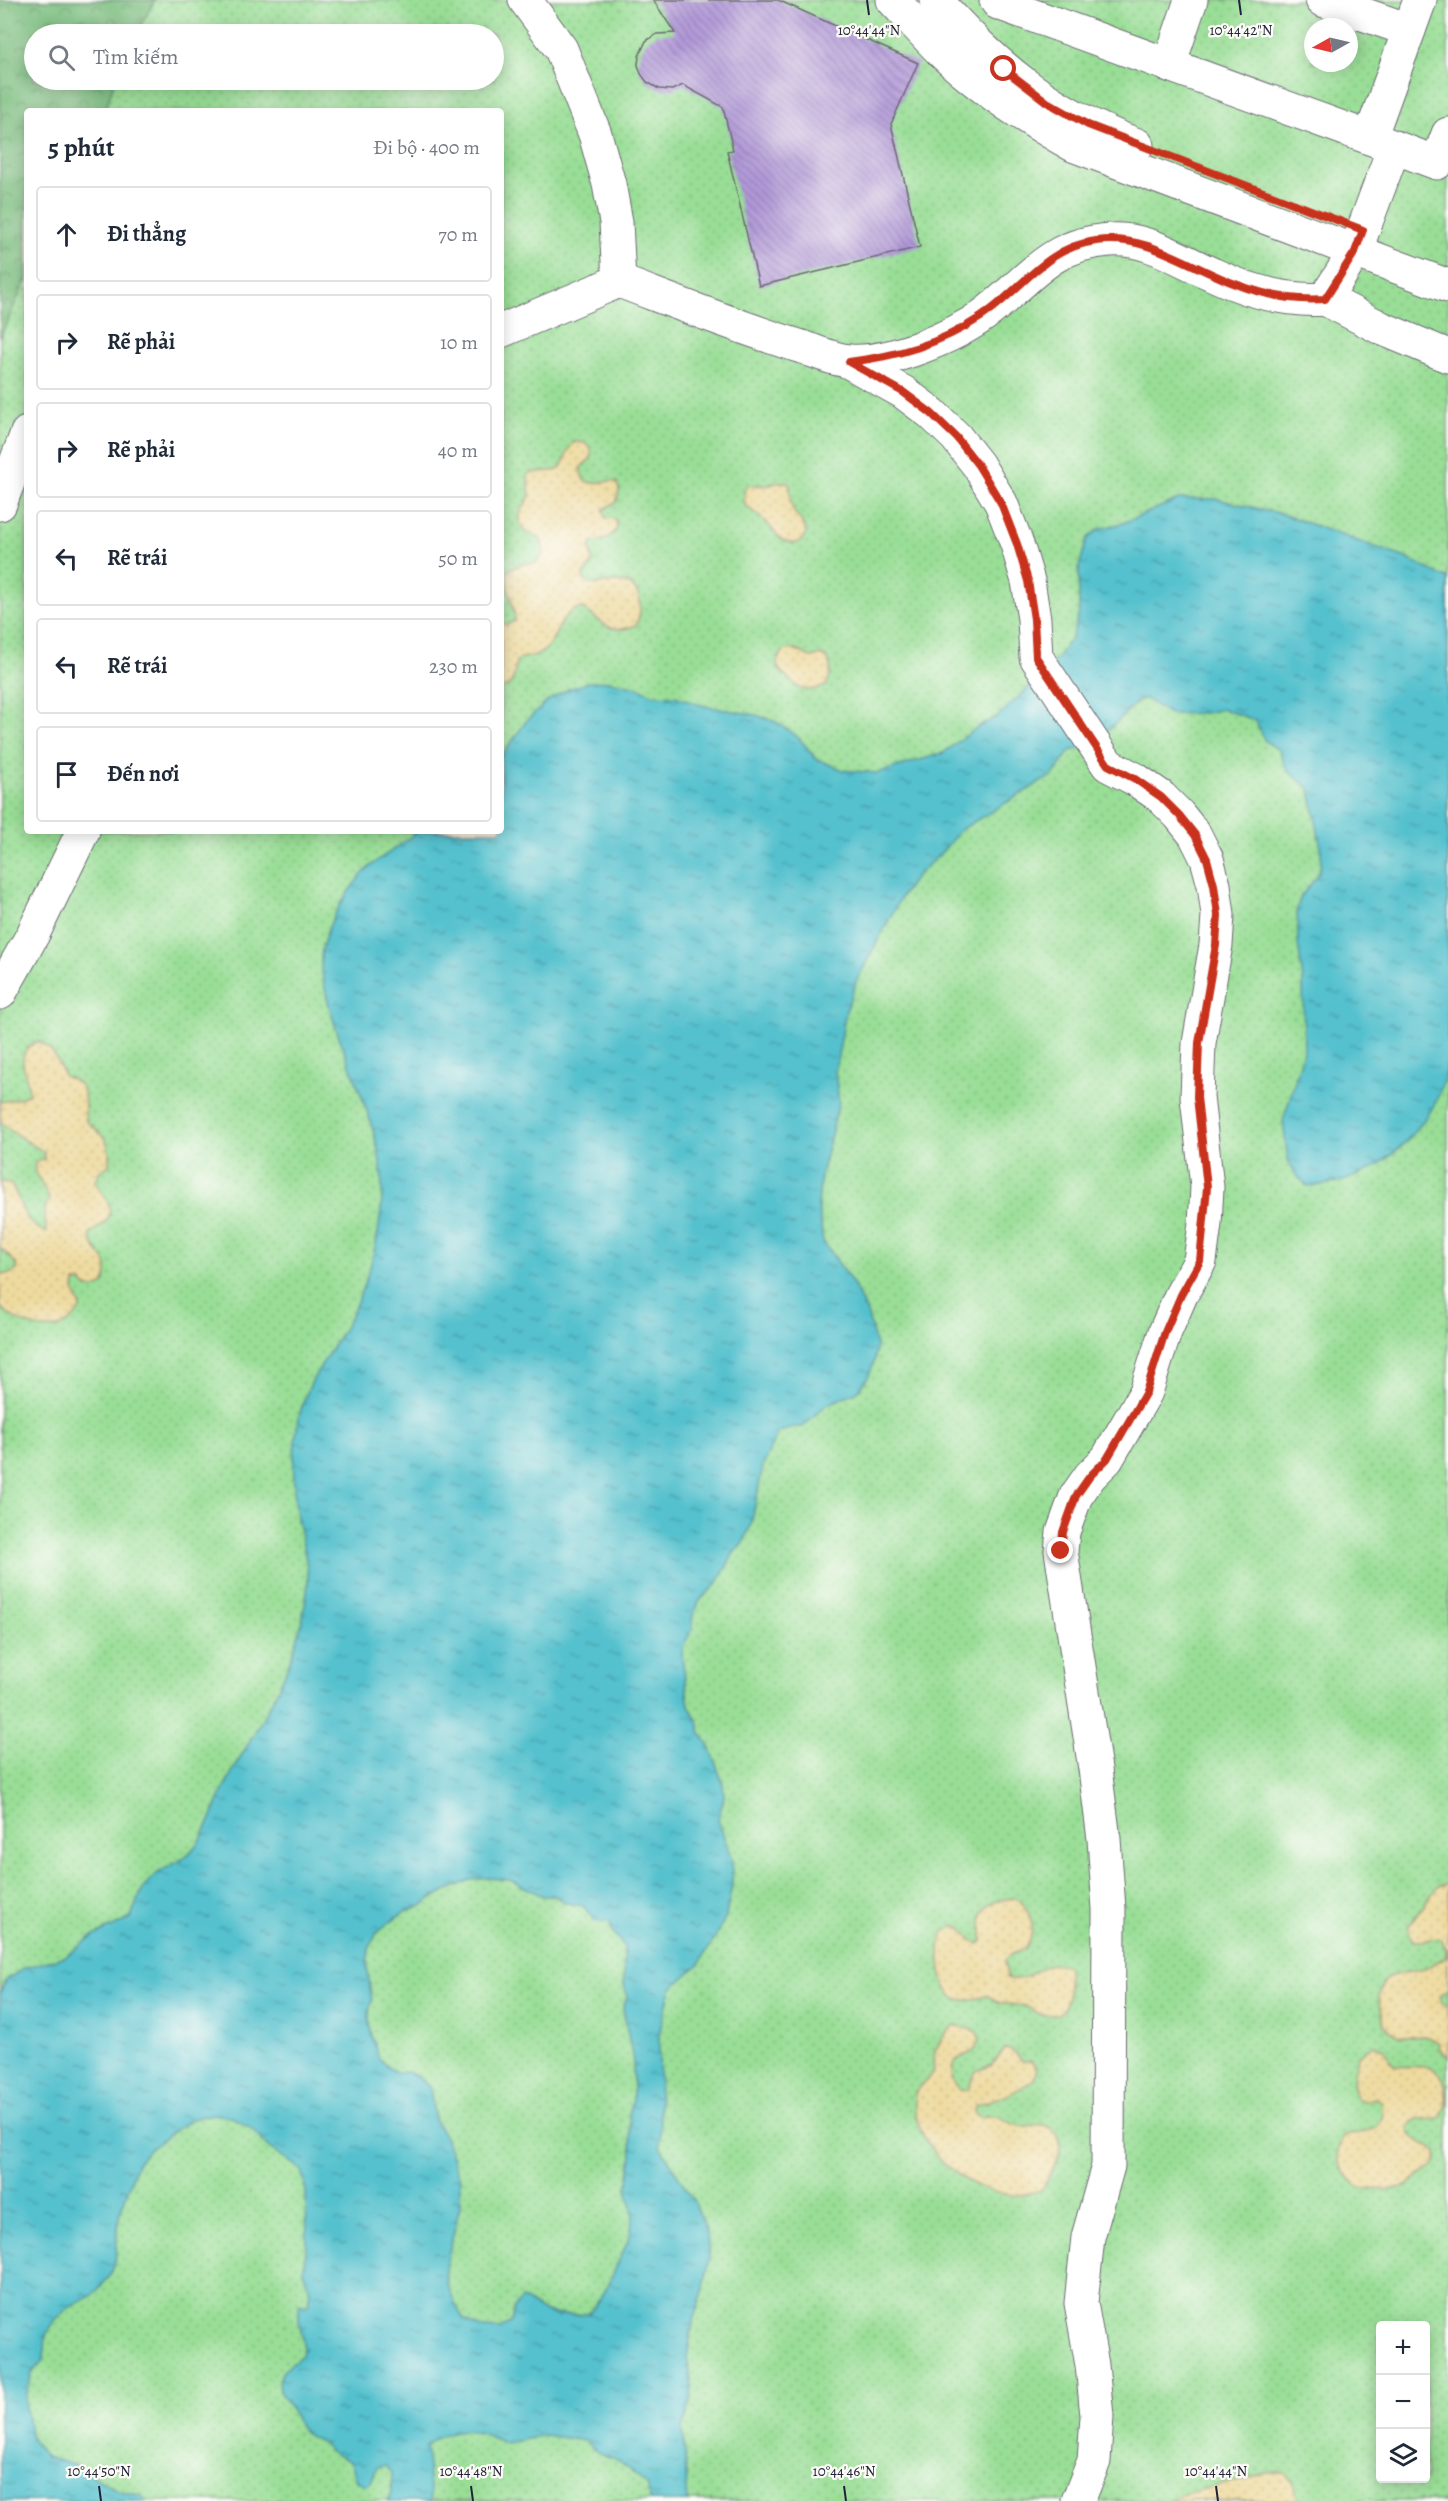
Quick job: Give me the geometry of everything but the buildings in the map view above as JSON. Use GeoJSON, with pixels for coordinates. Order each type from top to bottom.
{"type":"FeatureCollection","features":[{"type":"Feature","properties":{"kind":"lane"},"geometry":{"type":"LineString","coordinates":[[525,0],[561,49],[595,134],[609,184],[616,222],[619,281]]}},
{"type":"Feature","properties":{"kind":"lane"},"geometry":{"type":"LineString","coordinates":[[893,0],[945,54],[987,88],[1035,123],[1073,145],[1359,241],[1448,262]]}},
{"type":"Feature","properties":{"kind":"lane"},"geometry":{"type":"LineString","coordinates":[[936,0],[965,33],[1004,69],[1047,102],[1088,125],[1359,241],[1448,286]]}},
{"type":"Feature","properties":{"kind":"lane"},"geometry":{"type":"LineString","coordinates":[[996,0],[998,3],[1437,163],[1448,134]]}},
{"type":"Feature","properties":{"kind":"lane"},"geometry":{"type":"LineString","coordinates":[[1169,65],[1191,0]]}},
{"type":"Feature","properties":{"kind":"lane"},"geometry":{"type":"LineString","coordinates":[[1322,0],[1409,30]]}},
{"type":"Feature","properties":{"kind":"lane"},"geometry":{"type":"LineString","coordinates":[[1325,299],[1359,241],[1409,30],[1420,0]]}},
{"type":"Feature","properties":{"kind":"lane"},"geometry":{"type":"LineString","coordinates":[[849,362],[918,349],[950,336],[982,316],[1012,293],[1038,266],[1055,254],[1074,246],[1115,239],[1155,247],[1213,275],[1276,298],[1301,301],[1325,299],[1382,328],[1448,356]]}},
{"type":"Feature","properties":{"kind":"lane"},"geometry":{"type":"LineString","coordinates":[[504,330],[619,281],[753,333],[849,362],[903,392],[931,413],[956,437],[978,465],[1001,503],[1028,581],[1034,619],[1036,657],[1108,765],[1135,779],[1161,797],[1195,835],[1207,859],[1214,885],[1218,915],[1216,945],[1199,1054],[1197,1097],[1207,1187],[1200,1261],[1181,1295],[1165,1332],[1146,1392],[1107,1459],[1090,1476],[1076,1496],[1063,1532],[1061,1551],[1095,1769],[1104,1839],[1109,1909],[1108,2166],[1088,2237],[1081,2303],[1092,2365],[1097,2416],[1094,2461],[1078,2501]]}},
{"type":"Feature","properties":{"kind":"lane"},"geometry":{"type":"LineString","coordinates":[[0,504],[24,441]]}},
{"type":"Feature","properties":{"kind":"lane"},"geometry":{"type":"LineString","coordinates":[[0,993],[33,934],[82,834]]}},
{"type":"Feature","properties":{"kind":"green space"},"geometry":{"type":"Polygon","coordinates":[[[0,0],[1448,0],[1448,2501],[0,2501],[0,0]]]}},
{"type":"Feature","properties":{"kind":"green space"},"geometry":{"type":"Polygon","coordinates":[[[0,0],[155,0],[142,24],[24,24],[24,90],[112,90],[106,108],[24,108],[24,284],[0,338],[0,0]]]}},
{"type":"Feature","properties":{"kind":"sand"},"geometry":{"type":"Polygon","coordinates":[[[575,442],[582,443],[591,450],[591,458],[581,467],[584,480],[594,483],[617,482],[619,489],[617,501],[603,510],[606,518],[614,519],[617,523],[616,531],[606,539],[592,543],[590,548],[593,562],[583,575],[584,580],[591,584],[620,582],[628,584],[637,593],[640,612],[636,625],[619,629],[607,626],[582,608],[575,610],[564,619],[543,652],[516,661],[512,682],[504,688],[504,624],[515,621],[507,583],[508,570],[521,564],[535,563],[544,553],[540,538],[525,532],[520,524],[520,513],[530,496],[528,475],[558,470],[575,442]]]}},
{"type":"Feature","properties":{"kind":"sand"},"geometry":{"type":"Polygon","coordinates":[[[789,482],[792,509],[805,529],[806,533],[802,540],[794,544],[782,540],[765,521],[745,505],[744,491],[747,486],[769,485],[789,482]]]}},
{"type":"Feature","properties":{"kind":"sand"},"geometry":{"type":"Polygon","coordinates":[[[795,649],[810,657],[821,655],[827,658],[830,672],[826,686],[812,690],[802,689],[779,670],[777,663],[780,655],[785,650],[795,649]]]}},
{"type":"Feature","properties":{"kind":"sand"},"geometry":{"type":"Polygon","coordinates":[[[38,1041],[52,1052],[64,1076],[82,1088],[86,1121],[105,1139],[109,1150],[109,1165],[99,1172],[95,1181],[109,1205],[109,1216],[90,1234],[94,1247],[105,1261],[107,1275],[103,1285],[94,1288],[86,1287],[81,1282],[75,1282],[74,1290],[81,1307],[64,1325],[54,1328],[42,1328],[20,1321],[0,1307],[0,1274],[9,1274],[17,1270],[16,1263],[0,1248],[0,1182],[10,1183],[27,1218],[38,1229],[47,1232],[44,1212],[49,1198],[34,1168],[36,1162],[44,1159],[44,1152],[12,1132],[0,1121],[0,1102],[21,1098],[29,1093],[23,1057],[25,1051],[38,1041]]]}},
{"type":"Feature","properties":{"kind":"sand"},"geometry":{"type":"Polygon","coordinates":[[[1448,1883],[1448,1989],[1439,1995],[1441,2002],[1448,2006],[1448,2057],[1440,2049],[1439,2043],[1433,2039],[1424,2036],[1399,2035],[1384,2025],[1379,1996],[1383,1982],[1390,1976],[1425,1969],[1446,1956],[1446,1949],[1441,1939],[1412,1940],[1408,1927],[1438,1886],[1448,1883]]]}},
{"type":"Feature","properties":{"kind":"sand"},"geometry":{"type":"Polygon","coordinates":[[[1019,1899],[1028,1912],[1032,1929],[1025,1949],[1010,1955],[1005,1961],[1007,1978],[1024,1978],[1052,1964],[1060,1964],[1068,1968],[1068,1998],[1064,2009],[1058,2014],[1041,2015],[1025,2006],[1000,2003],[989,1996],[969,2000],[956,1998],[950,1993],[942,1977],[940,1948],[944,1932],[953,1926],[961,1927],[971,1940],[979,1944],[983,1941],[981,1922],[984,1910],[994,1902],[1019,1899]]]}},
{"type":"Feature","properties":{"kind":"sand"},"geometry":{"type":"Polygon","coordinates":[[[954,2025],[976,2031],[980,2040],[974,2051],[954,2061],[953,2080],[960,2090],[968,2090],[976,2071],[992,2065],[1004,2050],[1008,2049],[1016,2053],[1022,2061],[1031,2061],[1037,2068],[1034,2079],[1030,2082],[999,2098],[975,2106],[974,2112],[980,2117],[998,2117],[1019,2126],[1044,2125],[1055,2131],[1060,2147],[1058,2156],[1041,2190],[1024,2195],[1014,2195],[977,2186],[944,2162],[930,2147],[921,2130],[915,2112],[915,2093],[932,2074],[935,2051],[944,2035],[954,2025]]]}},
{"type":"Feature","properties":{"kind":"sand"},"geometry":{"type":"Polygon","coordinates":[[[1374,2045],[1383,2049],[1395,2066],[1426,2067],[1438,2072],[1446,2091],[1446,2102],[1440,2118],[1418,2119],[1408,2127],[1412,2136],[1437,2151],[1435,2163],[1408,2185],[1397,2189],[1360,2188],[1344,2172],[1338,2159],[1339,2145],[1343,2137],[1372,2130],[1381,2122],[1382,2103],[1375,2098],[1365,2101],[1358,2099],[1353,2083],[1358,2056],[1374,2045]]]}},
{"type":"Feature","properties":{"kind":"sand"},"geometry":{"type":"Polygon","coordinates":[[[1267,2473],[1285,2473],[1293,2484],[1298,2501],[1170,2501],[1181,2495],[1267,2473]]]}},
{"type":"Feature","properties":{"kind":"water"},"geometry":{"type":"Polygon","coordinates":[[[1179,499],[1217,499],[1282,514],[1406,558],[1448,579],[1448,1063],[1433,1107],[1395,1152],[1364,1173],[1328,1184],[1308,1186],[1298,1177],[1288,1161],[1283,1121],[1304,1051],[1303,979],[1298,944],[1297,908],[1301,896],[1318,875],[1321,863],[1321,848],[1310,789],[1287,770],[1279,750],[1265,741],[1255,720],[1223,709],[1205,713],[1170,714],[1144,698],[1098,738],[1070,751],[1053,775],[960,830],[940,854],[916,876],[900,899],[856,982],[846,1011],[835,1072],[839,1102],[821,1175],[818,1205],[823,1241],[853,1284],[867,1313],[876,1345],[875,1358],[869,1376],[858,1391],[826,1405],[803,1427],[792,1427],[777,1433],[763,1466],[751,1525],[744,1541],[734,1553],[717,1584],[700,1600],[692,1618],[693,1628],[683,1646],[682,1656],[689,1705],[698,1722],[701,1734],[711,1749],[723,1784],[724,1797],[718,1819],[732,1861],[732,1885],[726,1916],[699,1964],[671,1989],[659,2034],[660,2146],[695,2203],[707,2233],[709,2262],[702,2296],[694,2316],[687,2357],[692,2386],[691,2400],[683,2429],[688,2501],[649,2501],[648,2486],[616,2459],[597,2452],[585,2441],[544,2435],[506,2444],[466,2430],[446,2433],[426,2445],[431,2501],[388,2501],[392,2473],[386,2466],[377,2467],[371,2482],[366,2485],[357,2481],[351,2462],[306,2435],[281,2395],[279,2382],[283,2370],[302,2355],[304,2348],[299,2320],[299,2304],[308,2305],[310,2290],[303,2271],[307,2245],[306,2190],[301,2170],[265,2144],[252,2129],[232,2117],[214,2114],[190,2120],[150,2149],[137,2163],[119,2216],[115,2263],[110,2276],[92,2296],[66,2309],[52,2325],[46,2335],[44,2359],[32,2373],[25,2401],[31,2439],[46,2457],[77,2466],[104,2483],[120,2491],[142,2496],[146,2501],[0,2501],[0,1992],[6,1980],[24,1968],[66,1956],[90,1938],[131,1918],[140,1895],[150,1880],[192,1850],[207,1828],[229,1778],[280,1685],[302,1620],[308,1577],[295,1495],[294,1461],[297,1427],[306,1394],[344,1328],[364,1286],[376,1241],[382,1196],[377,1144],[370,1118],[333,1018],[322,975],[322,951],[326,934],[337,910],[369,867],[414,834],[504,834],[504,753],[527,720],[550,699],[589,682],[610,681],[637,687],[654,695],[675,696],[704,706],[756,715],[776,722],[799,738],[816,759],[843,770],[877,773],[943,753],[978,727],[997,717],[1058,657],[1072,637],[1079,613],[1079,567],[1087,539],[1099,529],[1123,523],[1179,499]],[[489,1878],[470,1880],[430,1899],[422,1906],[407,1910],[376,1934],[369,1949],[367,1966],[372,2001],[369,2025],[378,2057],[387,2067],[398,2073],[408,2072],[419,2077],[430,2088],[435,2121],[444,2135],[460,2179],[460,2206],[445,2269],[447,2284],[464,2320],[481,2328],[501,2329],[511,2322],[514,2308],[521,2299],[543,2311],[554,2314],[588,2314],[601,2298],[630,2236],[633,2215],[627,2188],[632,2156],[629,2115],[633,2100],[633,2061],[623,2008],[627,1997],[624,1984],[624,1946],[612,1932],[610,1922],[596,1922],[583,1906],[563,1902],[556,1896],[543,1896],[510,1880],[489,1878]]]}},
{"type":"Feature","properties":{"kind":"route"},"geometry":{"type":"LineString","coordinates":[[1004,69],[1047,102],[1088,125],[1363,230],[1355,252],[1325,299],[1301,301],[1276,298],[1213,275],[1155,247],[1115,239],[1094,241],[1055,254],[1038,266],[1012,293],[982,316],[950,336],[918,349],[849,362],[903,392],[931,413],[956,437],[978,465],[1001,503],[1017,544],[1028,581],[1034,619],[1036,657],[1108,765],[1135,779],[1161,797],[1195,835],[1207,859],[1214,885],[1218,915],[1216,945],[1199,1043],[1197,1097],[1207,1187],[1200,1261],[1181,1295],[1165,1332],[1146,1392],[1107,1459],[1090,1476],[1076,1496],[1068,1513],[1061,1551]]}}]}
